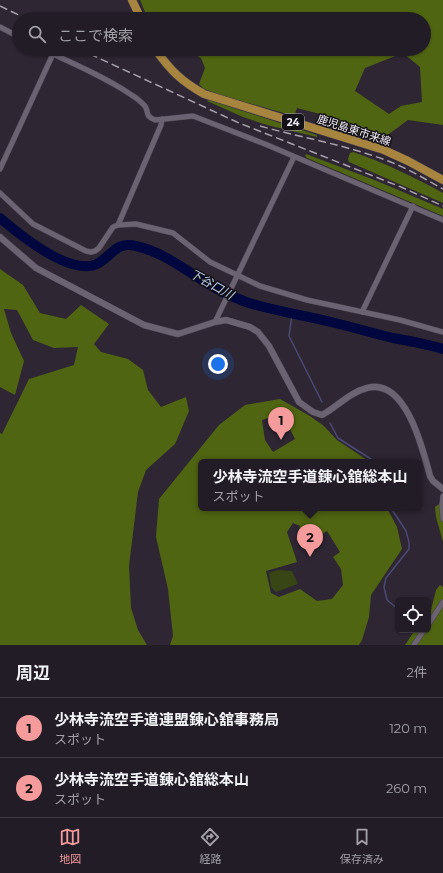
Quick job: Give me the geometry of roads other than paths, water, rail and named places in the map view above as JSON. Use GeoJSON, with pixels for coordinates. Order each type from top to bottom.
{"type":"FeatureCollection","features":[{"type":"Feature","properties":{"kind":"main road"},"geometry":{"type":"LineString","coordinates":[[132,0],[138,12]]}},
{"type":"Feature","properties":{"kind":"main road","name":"鹿児島東市来線"},"geometry":{"type":"LineString","coordinates":[[161,56],[176,75],[204,94],[384,150],[443,180]]}},
{"type":"Feature","properties":{"kind":"street"},"geometry":{"type":"LineString","coordinates":[[0,28],[12,34]]}},
{"type":"Feature","properties":{"kind":"street"},"geometry":{"type":"LineString","coordinates":[[0,169],[52,56]]}},
{"type":"Feature","properties":{"kind":"street"},"geometry":{"type":"LineString","coordinates":[[57,56],[120,87],[145,106],[147,116],[151,119],[155,120],[193,116],[413,206],[443,220]]}},
{"type":"Feature","properties":{"kind":"street"},"geometry":{"type":"LineString","coordinates":[[118,225],[161,126],[162,119]]}},
{"type":"Feature","properties":{"kind":"street"},"geometry":{"type":"LineString","coordinates":[[215,322],[294,157]]}},
{"type":"Feature","properties":{"kind":"street"},"geometry":{"type":"LineString","coordinates":[[0,194],[33,224],[86,251],[95,251],[99,248],[110,229],[118,225],[136,224],[173,234],[210,262],[236,276],[260,286],[307,300],[443,332]]}},
{"type":"Feature","properties":{"kind":"street"},"geometry":{"type":"LineString","coordinates":[[362,312],[413,206]]}},
{"type":"Feature","properties":{"kind":"street"},"geometry":{"type":"LineString","coordinates":[[0,237],[36,268],[144,325],[178,334],[226,320],[258,332],[269,346],[299,402],[313,412],[322,415],[334,408],[356,391],[379,386],[391,393],[405,409],[421,440],[430,476],[433,481],[443,489]]}},
{"type":"Feature","properties":{"kind":"street"},"geometry":{"type":"LineString","coordinates":[[443,496],[443,519]]}},
{"type":"Feature","properties":{"kind":"street"},"geometry":{"type":"LineString","coordinates":[[431,620],[443,602]]}},
{"type":"Feature","properties":{"kind":"street"},"geometry":{"type":"LineString","coordinates":[[414,645],[422,633]]}},
{"type":"Feature","properties":{"kind":"waterway","name":"下谷口川"},"geometry":{"type":"LineString","coordinates":[[0,218],[46,252],[73,264],[86,266],[97,264],[119,247],[129,245],[136,246],[159,254],[227,294],[246,302],[443,349]]}},
{"type":"Feature","properties":{"kind":"waterway"},"geometry":{"type":"LineString","coordinates":[[292,315],[289,336],[322,402]]}},
{"type":"Feature","properties":{"kind":"waterway"},"geometry":{"type":"LineString","coordinates":[[330,423],[338,438],[371,459]]}},
{"type":"Feature","properties":{"kind":"waterway"},"geometry":{"type":"LineString","coordinates":[[393,511],[406,531],[409,542],[409,549],[386,578],[384,587],[387,600],[395,607]]}},
{"type":"Feature","properties":{"kind":"railway"},"geometry":{"type":"LineString","coordinates":[[0,6],[12,12]]}},
{"type":"Feature","properties":{"kind":"railway"},"geometry":{"type":"LineString","coordinates":[[94,56],[239,123],[401,187],[443,206]]}},
{"type":"Feature","properties":{"kind":"railway"},"geometry":{"type":"LineString","coordinates":[[260,126],[372,155],[402,167],[443,189]]}},
{"type":"Feature","properties":{"kind":"place","name":"少林寺流空手道連盟錬心舘事務局"},"geometry":{"type":"Point","coordinates":[281,440]}},
{"type":"Feature","properties":{"kind":"place","name":"少林寺流空手道錬心舘総本山"},"geometry":{"type":"Point","coordinates":[310,557]}}]}
